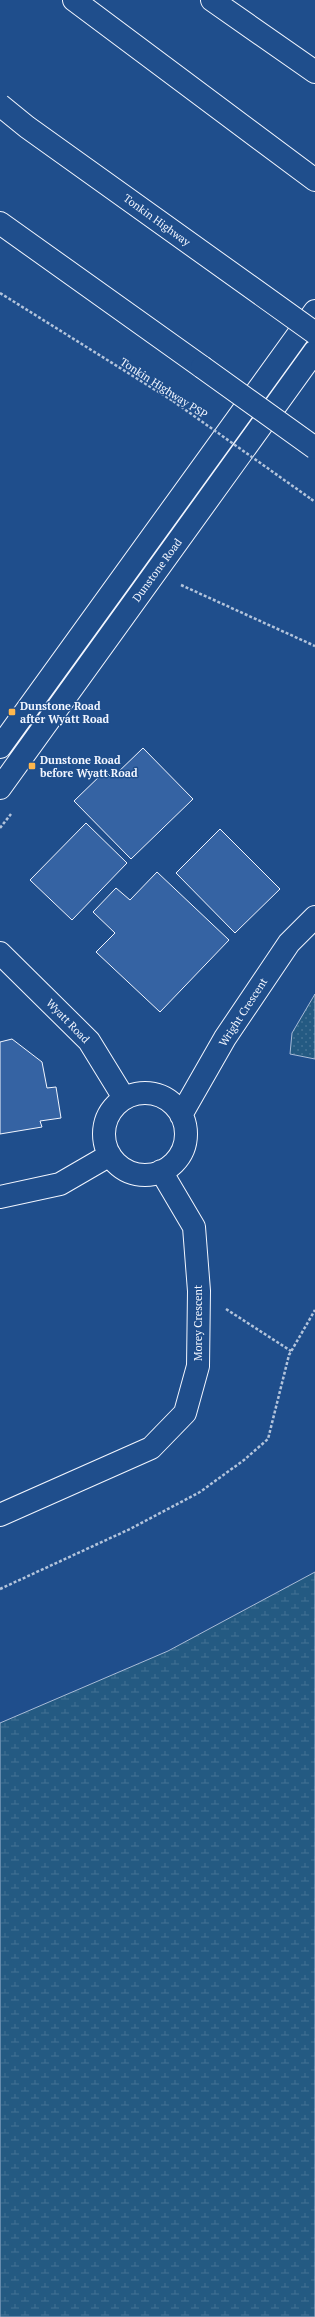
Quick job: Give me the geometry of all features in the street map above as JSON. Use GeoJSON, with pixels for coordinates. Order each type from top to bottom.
{"type":"FeatureCollection","features":[{"type":"Feature","properties":{"kind":"main road"},"geometry":{"type":"LineString","coordinates":[[74,0],[315,180]]}},
{"type":"Feature","properties":{"kind":"main road"},"geometry":{"type":"LineString","coordinates":[[212,0],[315,72]]}},
{"type":"Feature","properties":{"kind":"main road","name":"Tonkin Highway"},"geometry":{"type":"LineString","coordinates":[[0,105],[27,127],[315,333]]}},
{"type":"Feature","properties":{"kind":"main road"},"geometry":{"type":"LineString","coordinates":[[0,223],[315,448]]}},
{"type":"Feature","properties":{"kind":"main road"},"geometry":{"type":"LineString","coordinates":[[0,747],[315,311]]}},
{"type":"Feature","properties":{"kind":"main road","name":"Dunstone Road"},"geometry":{"type":"LineString","coordinates":[[0,788],[315,351]]}},
{"type":"Feature","properties":{"kind":"main road","name":"Wright Crescent"},"geometry":{"type":"LineString","coordinates":[[181,1115],[225,1038],[289,943],[315,917]]}},
{"type":"Feature","properties":{"kind":"main road","name":"Wyatt Road"},"geometry":{"type":"LineString","coordinates":[[0,953],[89,1040],[124,1098]]}},
{"type":"Feature","properties":{"kind":"main road"},"geometry":{"type":"LineString","coordinates":[[140,1093],[156,1094],[170,1102],[181,1115],[186,1130],[183,1147],[175,1162],[161,1171],[152,1174],[132,1173],[116,1163],[110,1155],[104,1135],[105,1124],[109,1114],[124,1098],[140,1093]]}},
{"type":"Feature","properties":{"kind":"main road"},"geometry":{"type":"LineString","coordinates":[[0,1196],[60,1184],[110,1155]]}},
{"type":"Feature","properties":{"kind":"main road","name":"Morey Crescent"},"geometry":{"type":"LineString","coordinates":[[0,1515],[151,1448],[185,1412],[198,1366],[199,1291],[194,1227],[161,1171]]}},
{"type":"Feature","properties":{"kind":"path","name":"Tonkin Highway PSP"},"geometry":{"type":"LineString","coordinates":[[0,293],[173,401],[315,502]]}},
{"type":"Feature","properties":{"kind":"path"},"geometry":{"type":"LineString","coordinates":[[182,586],[315,646]]}},
{"type":"Feature","properties":{"kind":"path"},"geometry":{"type":"LineString","coordinates":[[199,1291],[291,1351]]}},
{"type":"Feature","properties":{"kind":"path"},"geometry":{"type":"LineString","coordinates":[[0,1589],[130,1529],[193,1496],[244,1460],[268,1439],[291,1351],[315,1310]]}},
{"type":"Feature","properties":{"kind":"green space"},"geometry":{"type":"Polygon","coordinates":[[[315,994],[315,1059],[290,1054],[292,1033],[315,994]]]}},
{"type":"Feature","properties":{"kind":"green space"},"geometry":{"type":"Polygon","coordinates":[[[315,1572],[315,2317],[0,2317],[0,1723],[168,1651],[315,1572]]]}},
{"type":"Feature","properties":{"kind":"building"},"geometry":{"type":"Polygon","coordinates":[[[143,748],[193,799],[131,859],[74,801],[105,771],[112,778],[143,748]]]}},
{"type":"Feature","properties":{"kind":"building"},"geometry":{"type":"Polygon","coordinates":[[[86,823],[127,863],[72,920],[30,880],[86,823]]]}},
{"type":"Feature","properties":{"kind":"building"},"geometry":{"type":"Polygon","coordinates":[[[220,829],[280,889],[235,933],[176,873],[220,829]]]}},
{"type":"Feature","properties":{"kind":"building"},"geometry":{"type":"Polygon","coordinates":[[[157,872],[229,940],[160,1012],[96,952],[115,933],[93,912],[116,888],[130,900],[157,872]]]}},
{"type":"Feature","properties":{"kind":"building"},"geometry":{"type":"Polygon","coordinates":[[[12,1039],[42,1062],[47,1088],[56,1087],[61,1118],[40,1121],[42,1127],[0,1134],[0,1042],[12,1039]]]}},
{"type":"Feature","properties":{"kind":"place","name":"Dunstone Road after Wyatt Road"},"geometry":{"type":"Point","coordinates":[12,712]}},
{"type":"Feature","properties":{"kind":"place","name":"Dunstone Road before Wyatt Road"},"geometry":{"type":"Point","coordinates":[32,766]}}]}
